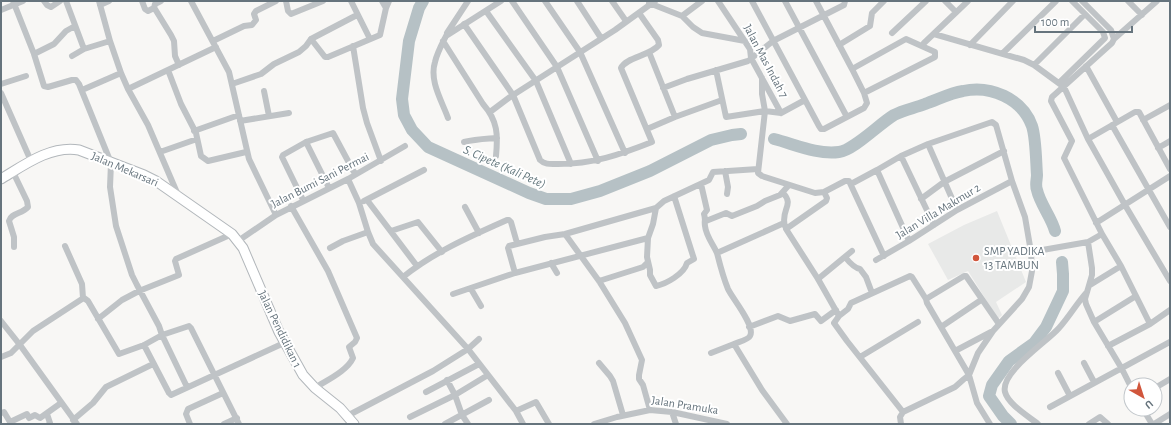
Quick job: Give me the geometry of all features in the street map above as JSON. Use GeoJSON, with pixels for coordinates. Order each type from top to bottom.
{"type":"FeatureCollection","features":[{"type":"Feature","properties":{"kind":"street"},"geometry":{"type":"LineString","coordinates":[[1,10],[14,3],[23,1]]}},
{"type":"Feature","properties":{"kind":"street"},"geometry":{"type":"LineString","coordinates":[[44,1],[51,7],[60,1]]}},
{"type":"Feature","properties":{"kind":"street"},"geometry":{"type":"LineString","coordinates":[[66,1],[84,49]]}},
{"type":"Feature","properties":{"kind":"street"},"geometry":{"type":"LineString","coordinates":[[110,1],[99,3],[121,73],[128,89],[148,124],[178,196]]}},
{"type":"Feature","properties":{"kind":"street"},"geometry":{"type":"LineString","coordinates":[[142,1],[148,11],[162,1]]}},
{"type":"Feature","properties":{"kind":"street"},"geometry":{"type":"LineString","coordinates":[[191,1],[229,72],[246,152],[276,215]]}},
{"type":"Feature","properties":{"kind":"street"},"geometry":{"type":"LineString","coordinates":[[213,41],[244,26],[252,25],[256,20],[255,12],[276,1]]}},
{"type":"Feature","properties":{"kind":"street"},"geometry":{"type":"LineString","coordinates":[[286,1],[288,12],[291,14],[323,1]]}},
{"type":"Feature","properties":{"kind":"street"},"geometry":{"type":"LineString","coordinates":[[351,1],[370,39]]}},
{"type":"Feature","properties":{"kind":"street"},"geometry":{"type":"LineString","coordinates":[[382,1],[386,8]]}},
{"type":"Feature","properties":{"kind":"street"},"geometry":{"type":"LineString","coordinates":[[311,39],[326,57],[377,36],[381,33],[386,8],[390,1]]}},
{"type":"Feature","properties":{"kind":"street"},"geometry":{"type":"LineString","coordinates":[[448,118],[434,82],[433,73],[435,62],[444,39],[468,1]]}},
{"type":"Feature","properties":{"kind":"street"},"geometry":{"type":"LineString","coordinates":[[444,39],[464,24],[486,11],[490,4],[501,1]]}},
{"type":"Feature","properties":{"kind":"street"},"geometry":{"type":"LineString","coordinates":[[512,1],[557,67],[598,161]]}},
{"type":"Feature","properties":{"kind":"street"},"geometry":{"type":"LineString","coordinates":[[545,1],[580,52],[625,153]]}},
{"type":"Feature","properties":{"kind":"street"},"geometry":{"type":"LineString","coordinates":[[578,1],[601,38]]}},
{"type":"Feature","properties":{"kind":"street"},"geometry":{"type":"LineString","coordinates":[[612,1],[626,21]]}},
{"type":"Feature","properties":{"kind":"street"},"geometry":{"type":"LineString","coordinates":[[682,16],[702,1]]}},
{"type":"Feature","properties":{"kind":"street","name":"Jalan Mas Indah 7"},"geometry":{"type":"LineString","coordinates":[[718,1],[750,49],[751,58],[781,113]]}},
{"type":"Feature","properties":{"kind":"street"},"geometry":{"type":"LineString","coordinates":[[752,1],[821,129],[824,129],[866,106],[867,103],[864,93],[816,1]]}},
{"type":"Feature","properties":{"kind":"street"},"geometry":{"type":"LineString","coordinates":[[785,1],[847,117]]}},
{"type":"Feature","properties":{"kind":"street"},"geometry":{"type":"LineString","coordinates":[[663,88],[686,79],[748,61],[774,41],[844,5],[845,1]]}},
{"type":"Feature","properties":{"kind":"street"},"geometry":{"type":"LineString","coordinates":[[840,45],[870,26],[872,13],[884,1]]}},
{"type":"Feature","properties":{"kind":"street"},"geometry":{"type":"LineString","coordinates":[[892,33],[926,1]]}},
{"type":"Feature","properties":{"kind":"street"},"geometry":{"type":"LineString","coordinates":[[945,1],[956,12]]}},
{"type":"Feature","properties":{"kind":"street"},"geometry":{"type":"LineString","coordinates":[[924,43],[968,1]]}},
{"type":"Feature","properties":{"kind":"street"},"geometry":{"type":"LineString","coordinates":[[970,44],[1012,1]]}},
{"type":"Feature","properties":{"kind":"street"},"geometry":{"type":"LineString","coordinates":[[1003,53],[1056,1]]}},
{"type":"Feature","properties":{"kind":"street"},"geometry":{"type":"LineString","coordinates":[[1072,1],[1102,32],[1105,38],[1061,85],[1052,97],[1051,101],[1072,141],[1064,158],[1096,223],[1121,266],[1150,324]]}},
{"type":"Feature","properties":{"kind":"street"},"geometry":{"type":"LineString","coordinates":[[1082,1],[1111,30],[1114,39]]}},
{"type":"Feature","properties":{"kind":"street"},"geometry":{"type":"LineString","coordinates":[[1128,1],[1142,15]]}},
{"type":"Feature","properties":{"kind":"street"},"geometry":{"type":"LineString","coordinates":[[1061,85],[1086,66],[1157,1]]}},
{"type":"Feature","properties":{"kind":"street"},"geometry":{"type":"LineString","coordinates":[[490,112],[513,95],[639,13],[651,2],[682,16],[693,27],[702,33],[745,41]]}},
{"type":"Feature","properties":{"kind":"street"},"geometry":{"type":"LineString","coordinates":[[14,3],[34,54],[44,86],[48,87],[72,80],[78,82],[82,90],[111,163],[110,187],[116,226],[132,275],[159,326],[162,336],[187,387]]}},
{"type":"Feature","properties":{"kind":"street"},"geometry":{"type":"LineString","coordinates":[[154,8],[174,41],[175,56],[179,65]]}},
{"type":"Feature","properties":{"kind":"street"},"geometry":{"type":"LineString","coordinates":[[486,11],[536,81],[571,164]]}},
{"type":"Feature","properties":{"kind":"street"},"geometry":{"type":"LineString","coordinates":[[464,24],[513,95],[540,160],[545,164],[571,164],[598,161],[625,153],[652,142],[621,68],[623,64],[657,47],[660,42],[639,13]]}},
{"type":"Feature","properties":{"kind":"street"},"geometry":{"type":"LineString","coordinates":[[1034,66],[1085,14]]}},
{"type":"Feature","properties":{"kind":"street"},"geometry":{"type":"LineString","coordinates":[[232,84],[261,74],[274,64],[299,52],[311,39],[357,15]]}},
{"type":"Feature","properties":{"kind":"street"},"geometry":{"type":"LineString","coordinates":[[34,54],[54,44],[66,31],[75,26]]}},
{"type":"Feature","properties":{"kind":"street"},"geometry":{"type":"LineString","coordinates":[[934,34],[1024,60],[1061,85],[1088,139],[1170,281]]}},
{"type":"Feature","properties":{"kind":"street"},"geometry":{"type":"LineString","coordinates":[[444,39],[483,104],[490,112],[497,138],[496,156]]}},
{"type":"Feature","properties":{"kind":"street"},"geometry":{"type":"LineString","coordinates":[[852,69],[906,39],[934,51],[936,54],[935,57],[864,93]]}},
{"type":"Feature","properties":{"kind":"street"},"geometry":{"type":"LineString","coordinates":[[72,56],[84,49],[110,41]]}},
{"type":"Feature","properties":{"kind":"street","name":"Jalan Bumi Sani Permai"},"geometry":{"type":"LineString","coordinates":[[139,290],[177,276],[179,273],[175,260],[235,238],[291,206],[381,161],[363,108],[353,46]]}},
{"type":"Feature","properties":{"kind":"street"},"geometry":{"type":"LineString","coordinates":[[128,89],[216,47]]}},
{"type":"Feature","properties":{"kind":"street"},"geometry":{"type":"LineString","coordinates":[[649,52],[675,117]]}},
{"type":"Feature","properties":{"kind":"street"},"geometry":{"type":"LineString","coordinates":[[1086,66],[1148,191],[1170,227]]}},
{"type":"Feature","properties":{"kind":"street"},"geometry":{"type":"LineString","coordinates":[[168,70],[181,104],[194,130],[202,156],[208,160],[246,152]]}},
{"type":"Feature","properties":{"kind":"street"},"geometry":{"type":"LineString","coordinates":[[716,70],[726,117],[765,111],[781,113],[805,100]]}},
{"type":"Feature","properties":{"kind":"street"},"geometry":{"type":"LineString","coordinates":[[82,90],[121,73]]}},
{"type":"Feature","properties":{"kind":"street"},"geometry":{"type":"LineString","coordinates":[[1,84],[26,76]]}},
{"type":"Feature","properties":{"kind":"street"},"geometry":{"type":"LineString","coordinates":[[762,78],[762,94],[765,111],[758,172],[762,176],[815,193],[824,192],[845,181],[849,181],[884,256]]}},
{"type":"Feature","properties":{"kind":"street"},"geometry":{"type":"LineString","coordinates":[[264,91],[270,116]]}},
{"type":"Feature","properties":{"kind":"street"},"geometry":{"type":"LineString","coordinates":[[1,93],[31,161]]}},
{"type":"Feature","properties":{"kind":"street"},"geometry":{"type":"LineString","coordinates":[[647,129],[722,100]]}},
{"type":"Feature","properties":{"kind":"street"},"geometry":{"type":"LineString","coordinates":[[1143,120],[1170,105]]}},
{"type":"Feature","properties":{"kind":"street"},"geometry":{"type":"LineString","coordinates":[[1088,139],[1137,112],[1140,114],[1170,169]]}},
{"type":"Feature","properties":{"kind":"street"},"geometry":{"type":"LineString","coordinates":[[194,130],[240,118],[289,113]]}},
{"type":"Feature","properties":{"kind":"street"},"geometry":{"type":"LineString","coordinates":[[851,184],[901,156],[928,144],[992,122],[996,125],[1012,181],[1025,217],[1031,252],[1032,271],[1029,287],[1022,299],[992,332],[978,353],[969,375],[955,387],[903,412],[900,417],[901,424]]}},
{"type":"Feature","properties":{"kind":"street"},"geometry":{"type":"LineString","coordinates":[[304,200],[282,157],[283,154],[306,142],[332,132],[334,133],[355,174]]}},
{"type":"Feature","properties":{"kind":"street"},"geometry":{"type":"LineString","coordinates":[[464,142],[478,139],[497,138]]}},
{"type":"Feature","properties":{"kind":"street"},"geometry":{"type":"LineString","coordinates":[[160,152],[197,139]]}},
{"type":"Feature","properties":{"kind":"street"},"geometry":{"type":"LineString","coordinates":[[1158,148],[1170,141]]}},
{"type":"Feature","properties":{"kind":"street"},"geometry":{"type":"LineString","coordinates":[[306,142],[329,188]]}},
{"type":"Feature","properties":{"kind":"street"},"geometry":{"type":"LineString","coordinates":[[928,144],[957,210]]}},
{"type":"Feature","properties":{"kind":"street"},"geometry":{"type":"LineString","coordinates":[[381,161],[405,146]]}},
{"type":"Feature","properties":{"kind":"street","name":"Jalan Mekarsari"},"geometry":{"type":"LineString","coordinates":[[2,177],[31,161],[51,153],[63,149],[79,150],[156,181],[235,238]]}},
{"type":"Feature","properties":{"kind":"street"},"geometry":{"type":"LineString","coordinates":[[921,199],[944,182],[1004,151]]}},
{"type":"Feature","properties":{"kind":"street"},"geometry":{"type":"LineString","coordinates":[[901,156],[934,226]]}},
{"type":"Feature","properties":{"kind":"street"},"geometry":{"type":"LineString","coordinates":[[515,273],[508,248],[509,246],[517,243],[565,234],[656,208],[664,201],[709,180],[713,172],[758,169]]}},
{"type":"Feature","properties":{"kind":"street"},"geometry":{"type":"LineString","coordinates":[[359,204],[424,170]]}},
{"type":"Feature","properties":{"kind":"street"},"geometry":{"type":"LineString","coordinates":[[877,170],[909,241]]}},
{"type":"Feature","properties":{"kind":"street"},"geometry":{"type":"LineString","coordinates":[[725,171],[728,187],[727,194]]}},
{"type":"Feature","properties":{"kind":"street"},"geometry":{"type":"LineString","coordinates":[[13,172],[27,200],[28,207],[20,214],[11,216],[10,218],[9,221],[14,237],[14,247]]}},
{"type":"Feature","properties":{"kind":"street"},"geometry":{"type":"LineString","coordinates":[[1096,223],[1170,176]]}},
{"type":"Feature","properties":{"kind":"street"},"geometry":{"type":"LineString","coordinates":[[348,178],[373,244],[468,349],[516,411],[523,424]]}},
{"type":"Feature","properties":{"kind":"street","name":"Jalan Villa Makmur 2"},"geometry":{"type":"LineString","coordinates":[[876,260],[934,226],[957,210],[1012,181]]}},
{"type":"Feature","properties":{"kind":"street"},"geometry":{"type":"LineString","coordinates":[[701,184],[707,210],[704,214],[706,221],[705,226],[709,239],[717,253],[728,290],[745,316],[751,331],[750,337],[711,353]]}},
{"type":"Feature","properties":{"kind":"street"},"geometry":{"type":"LineString","coordinates":[[706,221],[726,213],[732,216],[757,206],[783,193],[788,185]]}},
{"type":"Feature","properties":{"kind":"street"},"geometry":{"type":"LineString","coordinates":[[717,253],[785,226],[826,201],[827,198],[824,192]]}},
{"type":"Feature","properties":{"kind":"street"},"geometry":{"type":"LineString","coordinates":[[783,193],[788,201],[783,215],[785,226],[837,313],[835,326],[903,412]]}},
{"type":"Feature","properties":{"kind":"street"},"geometry":{"type":"LineString","coordinates":[[656,208],[653,224],[648,238],[648,262],[650,275],[655,286],[657,286],[679,274],[686,268],[687,264],[694,259],[674,196]]}},
{"type":"Feature","properties":{"kind":"street"},"geometry":{"type":"LineString","coordinates":[[367,200],[418,266]]}},
{"type":"Feature","properties":{"kind":"street"},"geometry":{"type":"LineString","coordinates":[[291,206],[328,271],[357,338],[349,347],[353,358],[352,361],[344,369],[315,388]]}},
{"type":"Feature","properties":{"kind":"street"},"geometry":{"type":"LineString","coordinates":[[464,207],[479,233]]}},
{"type":"Feature","properties":{"kind":"street"},"geometry":{"type":"LineString","coordinates":[[403,277],[442,252],[509,220],[517,243]]}},
{"type":"Feature","properties":{"kind":"street"},"geometry":{"type":"LineString","coordinates":[[391,231],[418,222],[442,252]]}},
{"type":"Feature","properties":{"kind":"street"},"geometry":{"type":"LineString","coordinates":[[330,248],[343,241],[368,232]]}},
{"type":"Feature","properties":{"kind":"street"},"geometry":{"type":"LineString","coordinates":[[565,234],[599,281],[625,323],[642,360],[639,379],[643,385],[650,410]]}},
{"type":"Feature","properties":{"kind":"street"},"geometry":{"type":"LineString","coordinates":[[1031,252],[1088,242],[1102,234]]}},
{"type":"Feature","properties":{"kind":"street","name":"Jalan Pendidikan 1"},"geometry":{"type":"LineString","coordinates":[[235,238],[243,248],[284,343],[303,375],[354,424]]}},
{"type":"Feature","properties":{"kind":"street"},"geometry":{"type":"LineString","coordinates":[[453,294],[515,273],[648,238]]}},
{"type":"Feature","properties":{"kind":"street"},"geometry":{"type":"LineString","coordinates":[[1038,424],[1012,402],[1004,390],[1005,386],[1015,368],[1058,329],[1087,292],[1090,285],[1092,268],[1088,242]]}},
{"type":"Feature","properties":{"kind":"street"},"geometry":{"type":"LineString","coordinates":[[65,246],[82,284],[83,298]]}},
{"type":"Feature","properties":{"kind":"street"},"geometry":{"type":"LineString","coordinates":[[818,279],[852,252]]}},
{"type":"Feature","properties":{"kind":"street"},"geometry":{"type":"LineString","coordinates":[[845,257],[850,263],[857,268],[860,268],[866,277],[872,293]]}},
{"type":"Feature","properties":{"kind":"street"},"geometry":{"type":"LineString","coordinates":[[599,281],[643,267],[648,262]]}},
{"type":"Feature","properties":{"kind":"street"},"geometry":{"type":"LineString","coordinates":[[551,263],[557,273]]}},
{"type":"Feature","properties":{"kind":"street"},"geometry":{"type":"LineString","coordinates":[[1090,285],[1121,266]]}},
{"type":"Feature","properties":{"kind":"street"},"geometry":{"type":"LineString","coordinates":[[750,327],[779,316],[790,321],[815,314],[821,321],[848,309],[851,303],[911,276],[926,299],[969,375],[977,403],[990,424]]}},
{"type":"Feature","properties":{"kind":"street"},"geometry":{"type":"LineString","coordinates":[[926,299],[964,276],[968,278],[981,300],[999,324]]}},
{"type":"Feature","properties":{"kind":"street"},"geometry":{"type":"LineString","coordinates":[[471,289],[481,306]]}},
{"type":"Feature","properties":{"kind":"street"},"geometry":{"type":"LineString","coordinates":[[98,319],[122,300],[139,290]]}},
{"type":"Feature","properties":{"kind":"street"},"geometry":{"type":"LineString","coordinates":[[1087,292],[1086,304],[1094,322],[1126,377]]}},
{"type":"Feature","properties":{"kind":"street"},"geometry":{"type":"LineString","coordinates":[[1094,322],[1136,296]]}},
{"type":"Feature","properties":{"kind":"street"},"geometry":{"type":"LineString","coordinates":[[83,298],[88,301],[119,354],[144,345],[186,326],[190,326],[238,421],[224,424]]}},
{"type":"Feature","properties":{"kind":"street"},"geometry":{"type":"LineString","coordinates":[[1,357],[11,353],[33,331],[55,315],[83,298]]}},
{"type":"Feature","properties":{"kind":"street"},"geometry":{"type":"LineString","coordinates":[[941,327],[981,300]]}},
{"type":"Feature","properties":{"kind":"street"},"geometry":{"type":"LineString","coordinates":[[1108,346],[1150,324],[1170,310]]}},
{"type":"Feature","properties":{"kind":"street"},"geometry":{"type":"LineString","coordinates":[[1,321],[75,422],[106,387],[153,364]]}},
{"type":"Feature","properties":{"kind":"street"},"geometry":{"type":"LineString","coordinates":[[860,357],[918,322]]}},
{"type":"Feature","properties":{"kind":"street"},"geometry":{"type":"LineString","coordinates":[[955,351],[992,332]]}},
{"type":"Feature","properties":{"kind":"street"},"geometry":{"type":"LineString","coordinates":[[347,416],[433,371],[468,349],[479,339]]}},
{"type":"Feature","properties":{"kind":"street"},"geometry":{"type":"LineString","coordinates":[[1050,407],[1170,342]]}},
{"type":"Feature","properties":{"kind":"street"},"geometry":{"type":"LineString","coordinates":[[144,345],[170,394],[173,394],[284,343]]}},
{"type":"Feature","properties":{"kind":"street"},"geometry":{"type":"LineString","coordinates":[[734,344],[762,390],[787,424]]}},
{"type":"Feature","properties":{"kind":"street"},"geometry":{"type":"LineString","coordinates":[[599,362],[613,381],[623,415]]}},
{"type":"Feature","properties":{"kind":"street"},"geometry":{"type":"LineString","coordinates":[[1084,363],[1094,382]]}},
{"type":"Feature","properties":{"kind":"street"},"geometry":{"type":"LineString","coordinates":[[426,392],[479,364]]}},
{"type":"Feature","properties":{"kind":"street"},"geometry":{"type":"LineString","coordinates":[[1058,373],[1070,396]]}},
{"type":"Feature","properties":{"kind":"street"},"geometry":{"type":"LineString","coordinates":[[410,417],[455,395],[488,376]]}},
{"type":"Feature","properties":{"kind":"street"},"geometry":{"type":"LineString","coordinates":[[447,380],[455,395],[462,415],[468,424]]}},
{"type":"Feature","properties":{"kind":"street"},"geometry":{"type":"LineString","coordinates":[[190,424],[186,414],[188,409],[223,393]]}},
{"type":"Feature","properties":{"kind":"street"},"geometry":{"type":"LineString","coordinates":[[445,424],[489,400]]}},
{"type":"Feature","properties":{"kind":"street"},"geometry":{"type":"LineString","coordinates":[[516,411],[536,402],[549,424]]}},
{"type":"Feature","properties":{"kind":"street"},"geometry":{"type":"LineString","coordinates":[[1,413],[4,412],[10,422],[27,414],[30,418],[35,415],[40,418],[61,404]]}},
{"type":"Feature","properties":{"kind":"street","name":"Jalan Pramuka"},"geometry":{"type":"LineString","coordinates":[[594,424],[623,415],[650,410],[672,412],[727,424]]}},
{"type":"Feature","properties":{"kind":"street"},"geometry":{"type":"LineString","coordinates":[[672,412],[676,424]]}},
{"type":"Feature","properties":{"kind":"street"},"geometry":{"type":"LineString","coordinates":[[47,414],[49,424]]}},
{"type":"Feature","properties":{"kind":"street"},"geometry":{"type":"LineString","coordinates":[[1153,424],[1170,414]]}},
{"type":"Feature","properties":{"kind":"street"},"geometry":{"type":"LineString","coordinates":[[1089,424],[1100,417],[1108,424]]}},
{"type":"Feature","properties":{"kind":"shaded area","name":"SMP YADIKA 13 TAMBUN"},"geometry":{"type":"Polygon","coordinates":[[[997,211],[1026,282],[996,302],[1002,315],[998,319],[968,271],[948,280],[928,244],[964,225],[997,211]]]}},
{"type":"Feature","properties":{"kind":"waterway","name":"S. Cipete (Kali Pete)"},"geometry":{"type":"LineString","coordinates":[[423,1],[419,8],[409,41],[402,99],[404,115],[412,130],[428,147],[529,193],[546,199],[571,199],[600,191],[650,171],[711,140],[741,134]]}},
{"type":"Feature","properties":{"kind":"waterway","name":"S. Cipete (Kali Pete)"},"geometry":{"type":"LineString","coordinates":[[774,139],[814,151],[831,153],[839,152],[852,147],[888,119],[901,112],[958,92],[973,90],[994,92],[1013,101],[1021,108],[1032,126],[1036,150],[1036,188],[1055,231]]}},
{"type":"Feature","properties":{"kind":"waterway","name":"S. Cipete (Kali Pete)"},"geometry":{"type":"LineString","coordinates":[[1011,424],[1003,416],[989,396],[992,385],[1009,361],[1034,343],[1046,327],[1063,291],[1062,262]]}},
{"type":"Feature","properties":{"kind":"place","name":"SMP YADIKA 13 TAMBUN"},"geometry":{"type":"Point","coordinates":[976,258]}}]}
